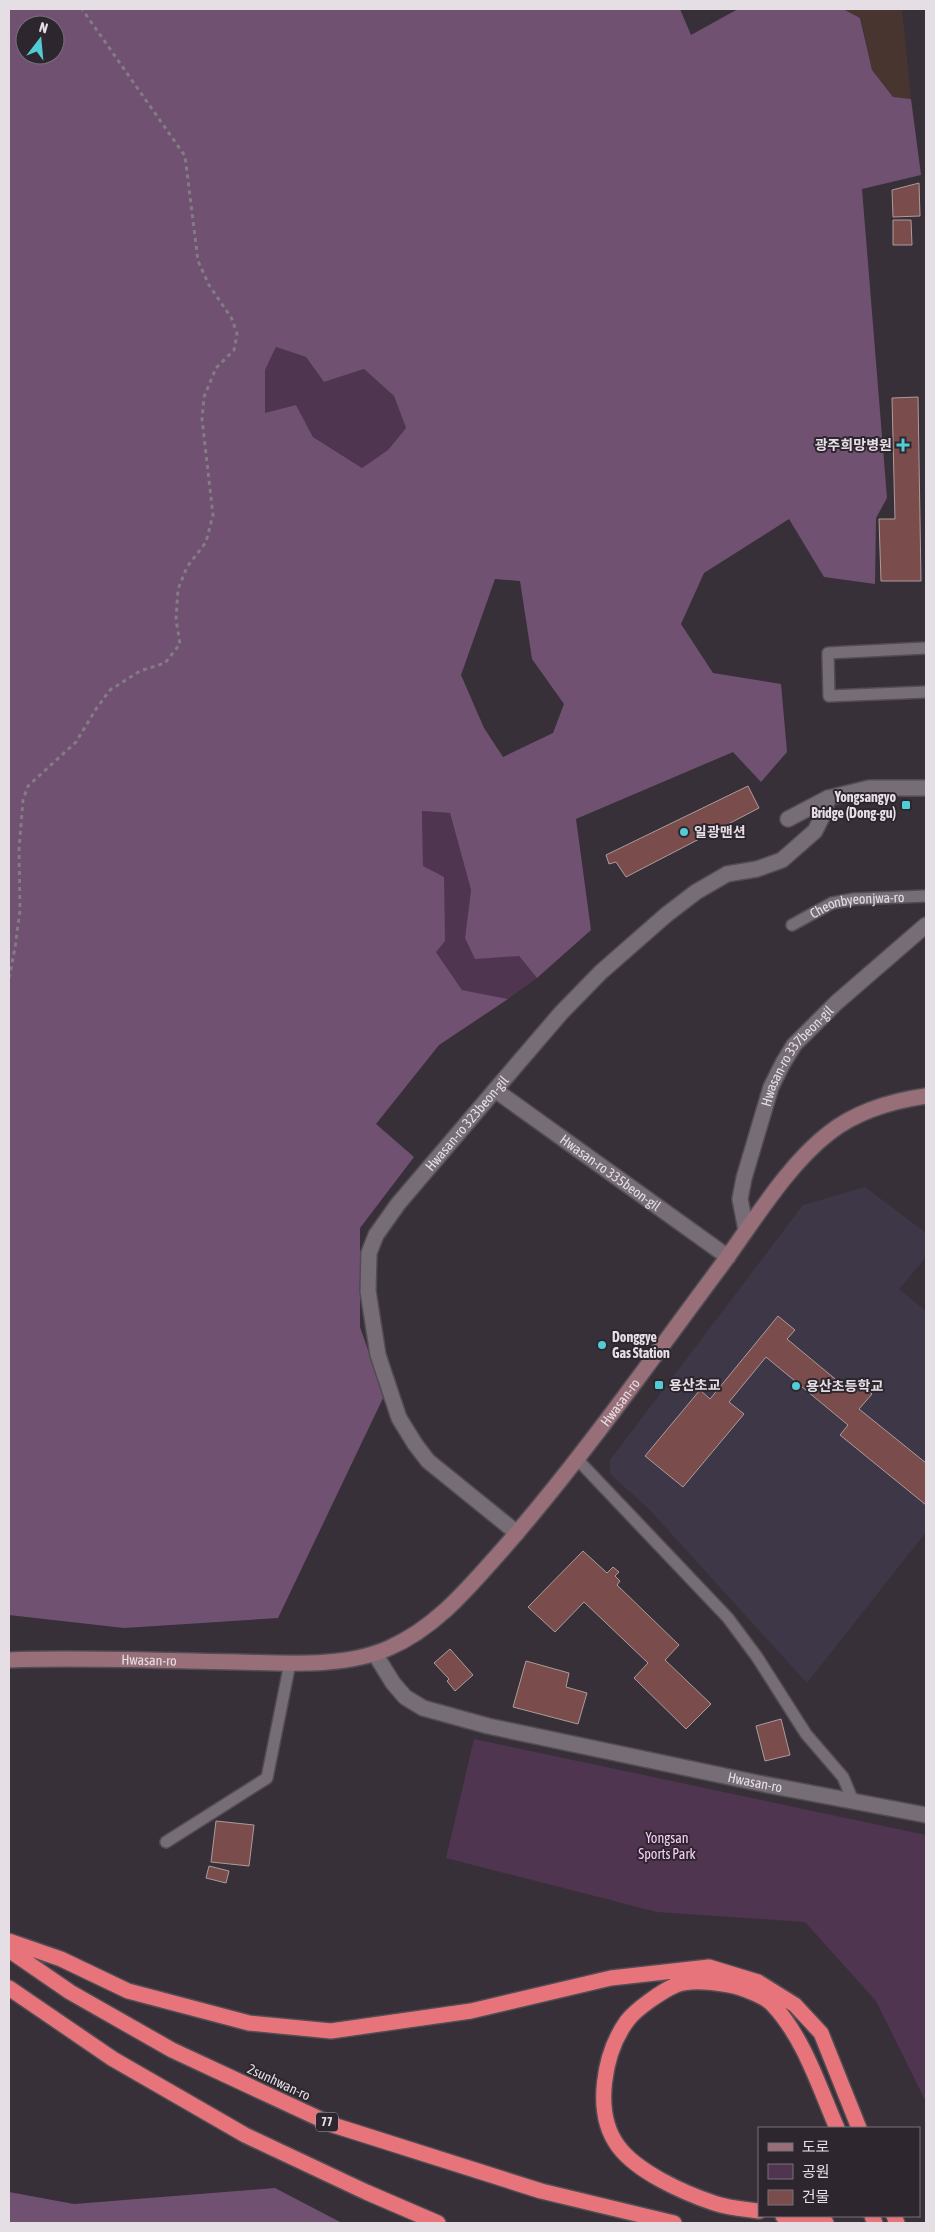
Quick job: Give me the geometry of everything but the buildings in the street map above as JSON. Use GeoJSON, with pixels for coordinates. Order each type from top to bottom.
{"type":"FeatureCollection","features":[{"type":"Feature","properties":{"kind":"highway"},"geometry":{"type":"LineString","coordinates":[[9,1941],[61,1959],[138,1993],[249,2024],[331,2031],[471,2011],[611,1978],[709,1967],[758,1982],[795,2005],[821,2033],[859,2127]]}},
{"type":"Feature","properties":{"kind":"highway","name":"2sunhwan-ro"},"geometry":{"type":"LineString","coordinates":[[9,1950],[70,1992],[172,2050],[333,2125],[541,2191],[674,2223]]}},
{"type":"Feature","properties":{"kind":"highway"},"geometry":{"type":"LineString","coordinates":[[758,2211],[715,2204],[672,2186],[642,2168],[618,2146],[605,2120],[603,2101],[614,2046],[628,2020],[655,1998],[677,1984],[708,1981],[740,1987],[772,2003],[798,2040],[837,2127]]}},
{"type":"Feature","properties":{"kind":"highway"},"geometry":{"type":"LineString","coordinates":[[9,1988],[113,2059],[245,2135],[366,2192],[438,2223]]}},
{"type":"Feature","properties":{"kind":"highway"},"geometry":{"type":"LineString","coordinates":[[790,2217],[826,2223]]}},
{"type":"Feature","properties":{"kind":"main road","name":"Hwasan-ro"},"geometry":{"type":"LineString","coordinates":[[9,1660],[290,1663],[331,1661],[375,1654],[390,1648],[425,1628],[453,1605],[517,1533],[577,1459],[787,1176],[828,1133],[869,1109],[898,1100],[926,1096]]}},
{"type":"Feature","properties":{"kind":"street"},"geometry":{"type":"LineString","coordinates":[[788,819],[828,798],[869,788],[926,788]]}},
{"type":"Feature","properties":{"kind":"street","name":"Hwasan-ro 323beon-gil"},"geometry":{"type":"LineString","coordinates":[[517,1533],[428,1461],[399,1418],[378,1355],[368,1291],[369,1253],[383,1223],[494,1090],[601,972],[666,914],[696,892],[727,874],[757,869],[782,860],[815,831],[824,813],[828,798]]}},
{"type":"Feature","properties":{"kind":"street","name":"Hwasan-ro 337beon-gil"},"geometry":{"type":"LineString","coordinates":[[746,1230],[740,1199],[744,1178],[771,1087],[783,1063],[794,1045],[836,1002],[926,925]]}},
{"type":"Feature","properties":{"kind":"street","name":"Hwasan-ro 335beon-gil"},"geometry":{"type":"LineString","coordinates":[[494,1090],[728,1257]]}},
{"type":"Feature","properties":{"kind":"street","name":"Hwasan-ro"},"geometry":{"type":"LineString","coordinates":[[375,1654],[393,1683],[405,1696],[423,1708],[498,1728],[926,1815]]}},
{"type":"Feature","properties":{"kind":"lane"},"geometry":{"type":"LineString","coordinates":[[926,648],[828,653],[829,696],[926,692]]}},
{"type":"Feature","properties":{"kind":"lane","name":"Cheonbyeonjwa-ro"},"geometry":{"type":"LineString","coordinates":[[792,925],[832,902],[854,899],[926,896]]}},
{"type":"Feature","properties":{"kind":"lane"},"geometry":{"type":"LineString","coordinates":[[577,1459],[728,1618],[757,1657],[806,1734],[842,1777],[853,1801]]}},
{"type":"Feature","properties":{"kind":"lane"},"geometry":{"type":"LineString","coordinates":[[166,1842],[267,1778],[290,1663]]}},
{"type":"Feature","properties":{"kind":"path"},"geometry":{"type":"LineString","coordinates":[[9,978],[20,910],[19,849],[23,800],[28,786],[76,742],[110,690],[140,671],[165,662],[180,644],[176,619],[178,589],[187,567],[206,542],[213,515],[202,419],[204,397],[216,368],[234,350],[236,334],[232,319],[209,285],[198,261],[185,156],[82,9]]}},
{"type":"Feature","properties":{"kind":"shaded area"},"geometry":{"type":"Polygon","coordinates":[[[9,9],[680,9],[691,35],[738,9],[843,9],[860,18],[872,70],[893,97],[911,99],[921,175],[862,189],[887,498],[876,518],[875,584],[824,577],[789,519],[704,573],[681,624],[713,673],[781,684],[787,752],[761,782],[733,752],[576,819],[591,930],[537,978],[519,956],[475,959],[465,938],[471,890],[450,813],[422,811],[423,866],[444,877],[445,941],[436,952],[462,990],[508,999],[439,1045],[376,1124],[414,1157],[360,1228],[360,1327],[384,1396],[278,1618],[124,1628],[9,1615],[9,9]],[[276,347],[265,370],[265,413],[296,405],[313,437],[362,468],[388,450],[406,428],[394,396],[364,369],[324,382],[306,357],[276,347]],[[495,579],[461,675],[484,728],[503,757],[553,733],[564,704],[532,659],[520,581],[495,579]]]}},
{"type":"Feature","properties":{"kind":"shaded area"},"geometry":{"type":"Polygon","coordinates":[[[843,9],[902,9],[911,99],[893,97],[872,70],[861,18],[843,9]]]}},
{"type":"Feature","properties":{"kind":"shaded area","name":"용산초등학교"},"geometry":{"type":"Polygon","coordinates":[[[865,1187],[926,1233],[926,1257],[899,1289],[926,1311],[926,1532],[807,1683],[648,1508],[610,1474],[610,1460],[803,1205],[865,1187]]]}},
{"type":"Feature","properties":{"kind":"shaded area"},"geometry":{"type":"Polygon","coordinates":[[[275,2188],[342,2223],[9,2223],[9,2192],[74,2204],[275,2188]]]}},
{"type":"Feature","properties":{"kind":"green space"},"geometry":{"type":"Polygon","coordinates":[[[276,347],[306,357],[324,382],[364,369],[394,396],[406,428],[388,450],[362,468],[313,437],[296,405],[265,414],[265,370],[276,347]]]}},
{"type":"Feature","properties":{"kind":"green space"},"geometry":{"type":"Polygon","coordinates":[[[422,811],[450,813],[471,890],[465,938],[519,956],[537,978],[508,999],[462,990],[436,952],[423,867],[422,811]]]}},
{"type":"Feature","properties":{"kind":"green space","name":"Yongsan Sports Park"},"geometry":{"type":"Polygon","coordinates":[[[474,1739],[926,1835],[926,2102],[876,2001],[805,1922],[657,1912],[446,1858],[474,1739]]]}},
{"type":"Feature","properties":{"kind":"place","name":"광주희망병원"},"geometry":{"type":"Point","coordinates":[903,445]}},
{"type":"Feature","properties":{"kind":"place","name":"Yongsangyo Bridge (Dong-gu)"},"geometry":{"type":"Point","coordinates":[906,805]}},
{"type":"Feature","properties":{"kind":"place","name":"일광맨션"},"geometry":{"type":"Point","coordinates":[684,832]}},
{"type":"Feature","properties":{"kind":"place","name":"Donggye Gas Station"},"geometry":{"type":"Point","coordinates":[602,1345]}},
{"type":"Feature","properties":{"kind":"place","name":"용산초교"},"geometry":{"type":"Point","coordinates":[659,1385]}},
{"type":"Feature","properties":{"kind":"place","name":"용산초등학교"},"geometry":{"type":"Point","coordinates":[796,1386]}}]}
